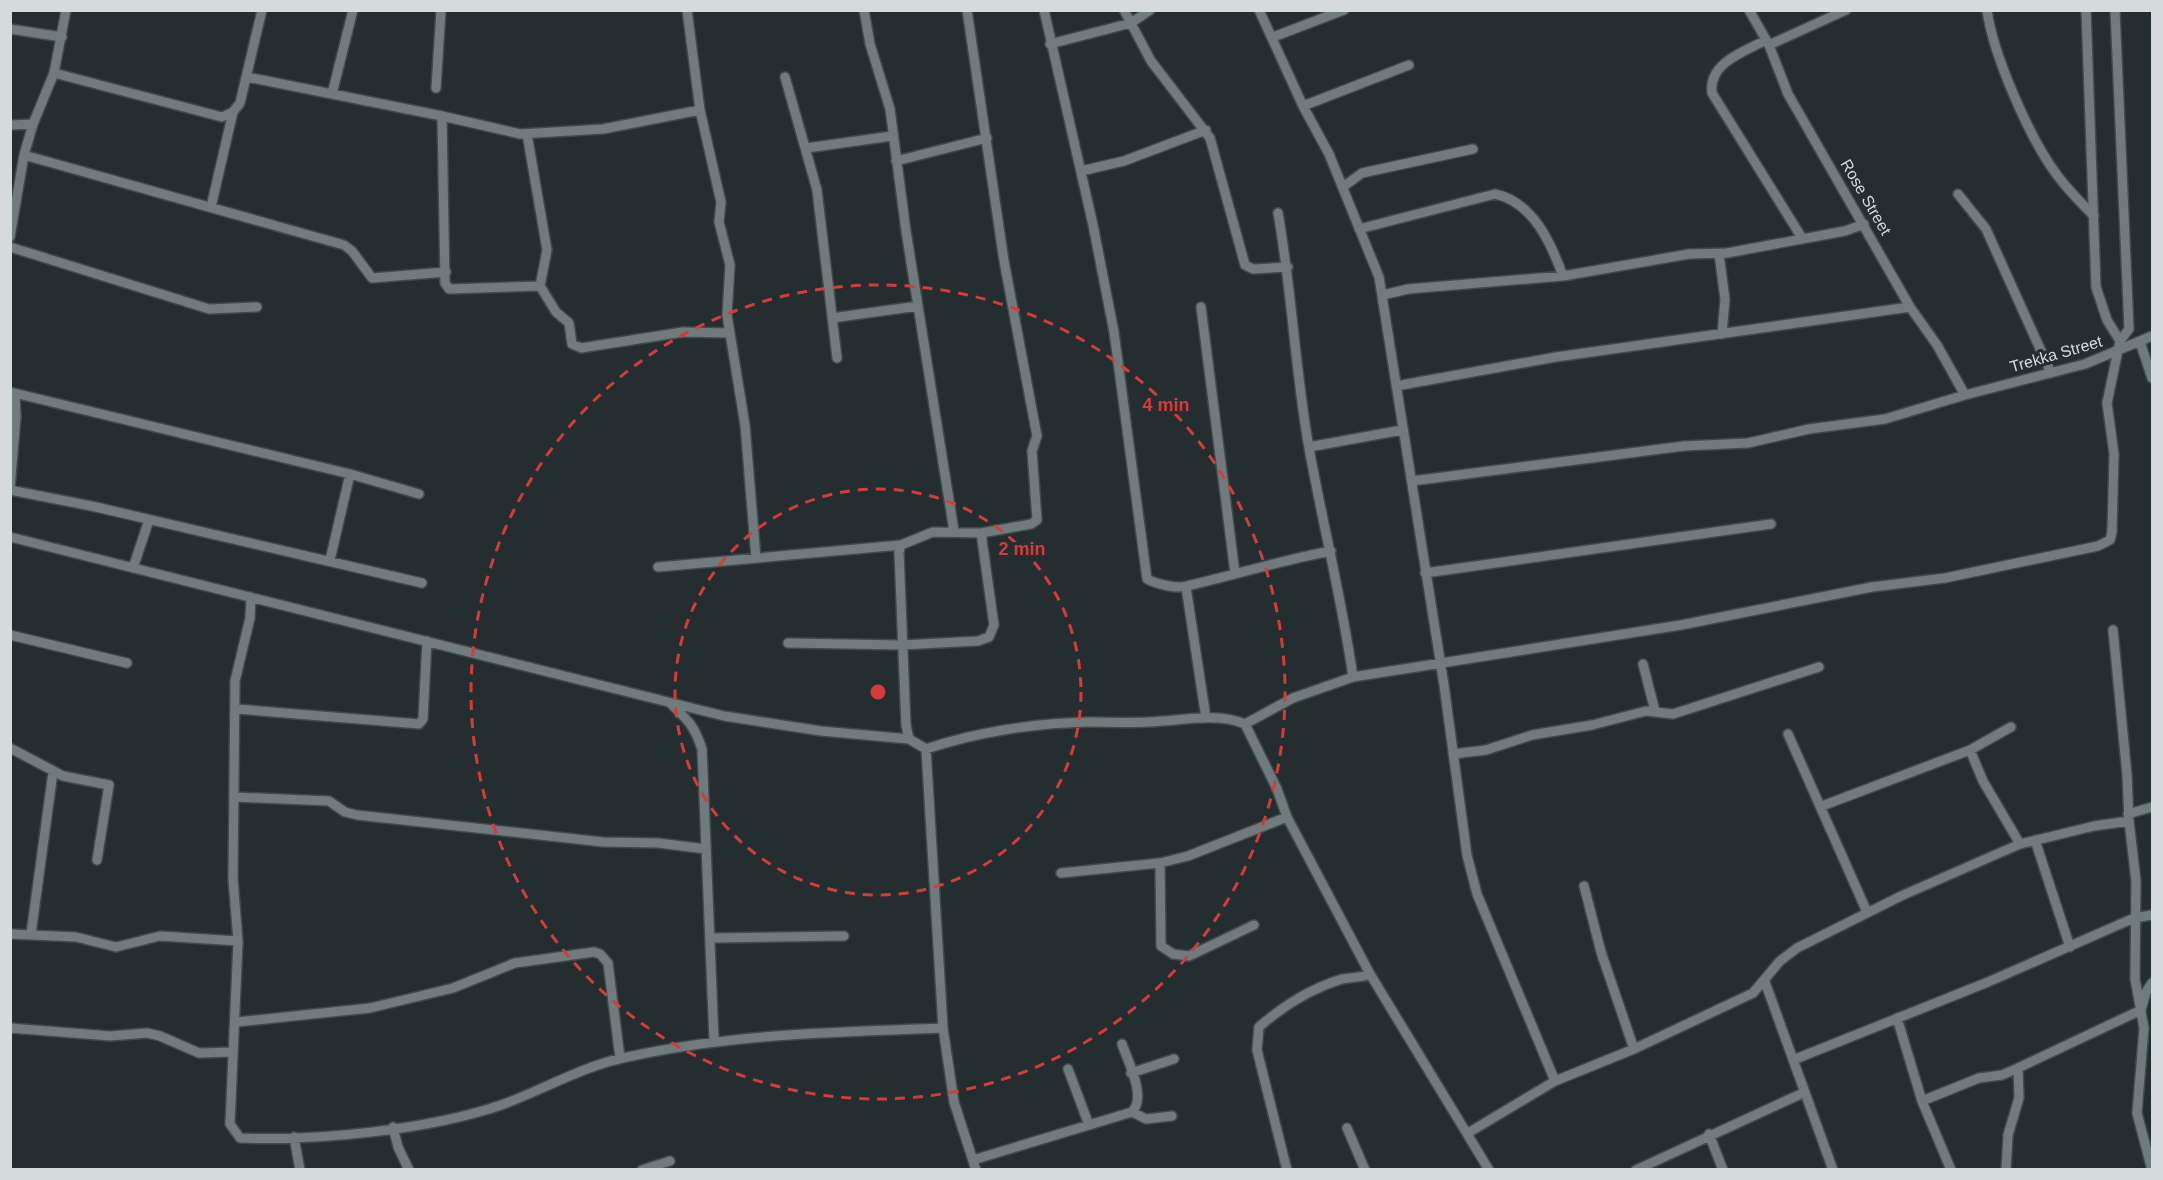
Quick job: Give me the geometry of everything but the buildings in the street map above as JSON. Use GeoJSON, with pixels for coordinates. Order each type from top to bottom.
{"type":"FeatureCollection","features":[{"type":"Feature","properties":{"kind":"street"},"geometry":{"type":"LineString","coordinates":[[10,237],[24,155],[33,124],[54,73],[66,10]]}},
{"type":"Feature","properties":{"kind":"street"},"geometry":{"type":"LineString","coordinates":[[54,73],[222,117],[233,112],[240,104],[262,10]]}},
{"type":"Feature","properties":{"kind":"street"},"geometry":{"type":"LineString","coordinates":[[332,94],[353,10]]}},
{"type":"Feature","properties":{"kind":"street"},"geometry":{"type":"LineString","coordinates":[[436,88],[441,10]]}},
{"type":"Feature","properties":{"kind":"street"},"geometry":{"type":"LineString","coordinates":[[687,10],[700,110],[721,202],[719,222],[730,265],[726,307],[745,425],[756,558]]}},
{"type":"Feature","properties":{"kind":"street"},"geometry":{"type":"LineString","coordinates":[[864,10],[870,44],[890,109],[892,136],[954,531]]}},
{"type":"Feature","properties":{"kind":"street"},"geometry":{"type":"LineString","coordinates":[[658,567],[901,545],[922,535],[954,531],[981,533],[1031,524],[1037,520],[1038,502],[1032,451],[1036,436],[1004,261],[967,10]]}},
{"type":"Feature","properties":{"kind":"street"},"geometry":{"type":"LineString","coordinates":[[1044,10],[1081,171],[1114,332],[1147,579],[1155,584],[1186,587],[1331,551]]}},
{"type":"Feature","properties":{"kind":"street"},"geometry":{"type":"LineString","coordinates":[[1124,10],[1151,61],[1206,130],[1245,265],[1253,270],[1288,267]]}},
{"type":"Feature","properties":{"kind":"street"},"geometry":{"type":"LineString","coordinates":[[1050,44],[1131,23],[1150,10]]}},
{"type":"Feature","properties":{"kind":"street"},"geometry":{"type":"LineString","coordinates":[[1259,10],[1343,187],[1383,295],[1402,430],[1440,663],[1458,803],[1477,894],[1555,1081]]}},
{"type":"Feature","properties":{"kind":"street"},"geometry":{"type":"LineString","coordinates":[[1273,38],[1344,10]]}},
{"type":"Feature","properties":{"kind":"street","name":"Rose Street"},"geometry":{"type":"LineString","coordinates":[[1749,10],[1768,42],[1788,94],[1910,307],[1937,345],[1965,395]]}},
{"type":"Feature","properties":{"kind":"street"},"geometry":{"type":"LineString","coordinates":[[1802,238],[1712,93],[1713,82],[1719,67],[1768,42],[1846,10]]}},
{"type":"Feature","properties":{"kind":"street"},"geometry":{"type":"LineString","coordinates":[[1987,10],[1998,52],[2040,148],[2056,174],[2094,216]]}},
{"type":"Feature","properties":{"kind":"street"},"geometry":{"type":"LineString","coordinates":[[2086,10],[2097,294],[2120,346]]}},
{"type":"Feature","properties":{"kind":"street"},"geometry":{"type":"LineString","coordinates":[[1245,724],[1293,698],[1353,677],[1681,625],[1872,587],[1945,578],[2098,546],[2110,540],[2114,454],[2107,403],[2120,346],[2129,329],[2115,10]]}},
{"type":"Feature","properties":{"kind":"street"},"geometry":{"type":"LineString","coordinates":[[10,29],[62,37]]}},
{"type":"Feature","properties":{"kind":"street"},"geometry":{"type":"LineString","coordinates":[[1303,106],[1409,65]]}},
{"type":"Feature","properties":{"kind":"street"},"geometry":{"type":"LineString","coordinates":[[785,76],[817,190],[837,358]]}},
{"type":"Feature","properties":{"kind":"street"},"geometry":{"type":"LineString","coordinates":[[247,77],[527,134],[603,129],[700,110]]}},
{"type":"Feature","properties":{"kind":"street"},"geometry":{"type":"LineString","coordinates":[[211,207],[233,112]]}},
{"type":"Feature","properties":{"kind":"street"},"geometry":{"type":"LineString","coordinates":[[442,116],[445,283],[449,289],[460,290],[540,286]]}},
{"type":"Feature","properties":{"kind":"street"},"geometry":{"type":"LineString","coordinates":[[10,125],[33,124]]}},
{"type":"Feature","properties":{"kind":"street"},"geometry":{"type":"LineString","coordinates":[[1081,171],[1134,158],[1206,130]]}},
{"type":"Feature","properties":{"kind":"street"},"geometry":{"type":"LineString","coordinates":[[527,134],[547,250],[540,286],[556,312],[568,323],[572,344],[576,347],[683,332],[730,333]]}},
{"type":"Feature","properties":{"kind":"street"},"geometry":{"type":"LineString","coordinates":[[807,148],[892,136]]}},
{"type":"Feature","properties":{"kind":"street"},"geometry":{"type":"LineString","coordinates":[[896,161],[987,138]]}},
{"type":"Feature","properties":{"kind":"street"},"geometry":{"type":"LineString","coordinates":[[1343,187],[1362,173],[1473,149]]}},
{"type":"Feature","properties":{"kind":"street"},"geometry":{"type":"LineString","coordinates":[[24,155],[344,245],[352,251],[372,278],[446,272]]}},
{"type":"Feature","properties":{"kind":"street"},"geometry":{"type":"LineString","coordinates":[[1359,229],[1495,194],[1506,196],[1525,210],[1539,226],[1553,249],[1563,276]]}},
{"type":"Feature","properties":{"kind":"street"},"geometry":{"type":"LineString","coordinates":[[1958,194],[1986,229],[2051,373]]}},
{"type":"Feature","properties":{"kind":"street"},"geometry":{"type":"LineString","coordinates":[[1278,213],[1288,267],[1309,447],[1331,551],[1353,677]]}},
{"type":"Feature","properties":{"kind":"street"},"geometry":{"type":"LineString","coordinates":[[1383,295],[1408,289],[1563,276],[1678,256],[1719,254],[1845,231],[1864,224]]}},
{"type":"Feature","properties":{"kind":"street"},"geometry":{"type":"LineString","coordinates":[[10,247],[209,309],[257,307]]}},
{"type":"Feature","properties":{"kind":"street"},"geometry":{"type":"LineString","coordinates":[[1719,254],[1725,299],[1722,334]]}},
{"type":"Feature","properties":{"kind":"street"},"geometry":{"type":"LineString","coordinates":[[832,318],[918,306]]}},
{"type":"Feature","properties":{"kind":"street"},"geometry":{"type":"LineString","coordinates":[[1201,307],[1235,573]]}},
{"type":"Feature","properties":{"kind":"street"},"geometry":{"type":"LineString","coordinates":[[1396,386],[1556,357],[1910,307]]}},
{"type":"Feature","properties":{"kind":"street","name":"Trekka Street"},"geometry":{"type":"LineString","coordinates":[[1412,481],[1684,446],[1748,444],[1809,429],[1885,419],[1965,395],[2085,364],[2120,346],[2140,342],[2152,336]]}},
{"type":"Feature","properties":{"kind":"street"},"geometry":{"type":"LineString","coordinates":[[2140,342],[2152,378]]}},
{"type":"Feature","properties":{"kind":"street"},"geometry":{"type":"LineString","coordinates":[[419,494],[350,474],[13,394],[10,489],[330,560],[422,583]]}},
{"type":"Feature","properties":{"kind":"street"},"geometry":{"type":"LineString","coordinates":[[1309,447],[1402,430]]}},
{"type":"Feature","properties":{"kind":"street"},"geometry":{"type":"LineString","coordinates":[[330,560],[350,474]]}},
{"type":"Feature","properties":{"kind":"street"},"geometry":{"type":"LineString","coordinates":[[133,568],[149,520]]}},
{"type":"Feature","properties":{"kind":"street"},"geometry":{"type":"LineString","coordinates":[[1425,573],[1771,524]]}},
{"type":"Feature","properties":{"kind":"street"},"geometry":{"type":"LineString","coordinates":[[789,643],[902,645],[978,641],[989,637],[994,625],[981,533]]}},
{"type":"Feature","properties":{"kind":"street"},"geometry":{"type":"LineString","coordinates":[[10,537],[724,716],[821,731],[909,739],[926,748],[968,736],[1087,722],[1231,718],[1245,724],[1272,779],[1287,817],[1370,974],[1489,1170]]}},
{"type":"Feature","properties":{"kind":"street"},"geometry":{"type":"LineString","coordinates":[[901,545],[898,552],[909,739]]}},
{"type":"Feature","properties":{"kind":"street"},"geometry":{"type":"LineString","coordinates":[[1186,587],[1206,718]]}},
{"type":"Feature","properties":{"kind":"street"},"geometry":{"type":"LineString","coordinates":[[251,597],[250,618],[235,681],[237,709],[233,879],[238,941],[237,1022],[233,1052],[230,1124],[232,1130],[240,1138],[282,1140],[294,1137],[306,1139],[444,1120],[502,1105],[620,1058],[714,1040],[944,1028]]}},
{"type":"Feature","properties":{"kind":"street"},"geometry":{"type":"LineString","coordinates":[[2113,630],[2136,881],[2135,979],[2140,1010],[2148,1029],[2137,1113],[2152,1170]]}},
{"type":"Feature","properties":{"kind":"street"},"geometry":{"type":"LineString","coordinates":[[10,636],[127,663]]}},
{"type":"Feature","properties":{"kind":"street"},"geometry":{"type":"LineString","coordinates":[[237,709],[419,723],[423,719],[426,641]]}},
{"type":"Feature","properties":{"kind":"street"},"geometry":{"type":"LineString","coordinates":[[1643,664],[1654,711]]}},
{"type":"Feature","properties":{"kind":"street"},"geometry":{"type":"LineString","coordinates":[[1453,754],[1486,750],[1532,735],[1654,711],[1673,714],[1819,668]]}},
{"type":"Feature","properties":{"kind":"street"},"geometry":{"type":"LineString","coordinates":[[667,700],[687,717],[695,729],[702,749],[714,1040]]}},
{"type":"Feature","properties":{"kind":"street"},"geometry":{"type":"LineString","coordinates":[[1822,806],[1970,750],[2011,728]]}},
{"type":"Feature","properties":{"kind":"street"},"geometry":{"type":"LineString","coordinates":[[1788,734],[1822,806],[1840,854],[1867,912]]}},
{"type":"Feature","properties":{"kind":"street"},"geometry":{"type":"LineString","coordinates":[[10,748],[53,772],[109,785],[97,860]]}},
{"type":"Feature","properties":{"kind":"street"},"geometry":{"type":"LineString","coordinates":[[926,748],[944,1028],[954,1102],[974,1165],[1132,1112],[1137,1106],[1138,1096],[1122,1044]]}},
{"type":"Feature","properties":{"kind":"street"},"geometry":{"type":"LineString","coordinates":[[1970,750],[1983,781],[2020,844]]}},
{"type":"Feature","properties":{"kind":"street"},"geometry":{"type":"LineString","coordinates":[[31,934],[53,772]]}},
{"type":"Feature","properties":{"kind":"street"},"geometry":{"type":"LineString","coordinates":[[235,797],[329,801],[345,812],[357,815],[603,842],[658,843],[706,849]]}},
{"type":"Feature","properties":{"kind":"street"},"geometry":{"type":"LineString","coordinates":[[1468,1133],[1555,1081],[1634,1049],[1754,993],[1780,961],[1797,948],[1867,912],[2020,844],[2129,818],[2152,807]]}},
{"type":"Feature","properties":{"kind":"street"},"geometry":{"type":"LineString","coordinates":[[1061,873],[1160,863],[1188,856],[1287,817]]}},
{"type":"Feature","properties":{"kind":"street"},"geometry":{"type":"LineString","coordinates":[[2035,840],[2070,946]]}},
{"type":"Feature","properties":{"kind":"street"},"geometry":{"type":"LineString","coordinates":[[1160,863],[1161,946],[1173,954],[1189,956],[1254,925]]}},
{"type":"Feature","properties":{"kind":"street"},"geometry":{"type":"LineString","coordinates":[[1584,886],[1601,952],[1634,1049]]}},
{"type":"Feature","properties":{"kind":"street"},"geometry":{"type":"LineString","coordinates":[[1793,1060],[2134,918],[2152,915]]}},
{"type":"Feature","properties":{"kind":"street"},"geometry":{"type":"LineString","coordinates":[[10,934],[76,937],[116,947],[160,936],[238,941]]}},
{"type":"Feature","properties":{"kind":"street"},"geometry":{"type":"LineString","coordinates":[[710,938],[844,936]]}},
{"type":"Feature","properties":{"kind":"street"},"geometry":{"type":"LineString","coordinates":[[237,1022],[381,1006],[453,988],[516,963],[594,952],[600,954],[608,963],[620,1058]]}},
{"type":"Feature","properties":{"kind":"street"},"geometry":{"type":"LineString","coordinates":[[1287,1170],[1257,1050],[1259,1027],[1279,1010],[1320,988],[1344,979],[1362,978],[1370,974]]}},
{"type":"Feature","properties":{"kind":"street"},"geometry":{"type":"LineString","coordinates":[[1765,982],[1833,1170]]}},
{"type":"Feature","properties":{"kind":"street"},"geometry":{"type":"LineString","coordinates":[[1922,1101],[1979,1078],[2002,1075],[2140,1010],[2146,992],[2152,983]]}},
{"type":"Feature","properties":{"kind":"street"},"geometry":{"type":"LineString","coordinates":[[1897,1018],[1922,1101],[1951,1170]]}},
{"type":"Feature","properties":{"kind":"street"},"geometry":{"type":"LineString","coordinates":[[10,1028],[110,1036],[147,1033],[200,1053],[233,1052]]}},
{"type":"Feature","properties":{"kind":"street"},"geometry":{"type":"LineString","coordinates":[[1131,1073],[1174,1059]]}},
{"type":"Feature","properties":{"kind":"street"},"geometry":{"type":"LineString","coordinates":[[2006,1170],[2008,1135],[2019,1098],[2018,1068]]}},
{"type":"Feature","properties":{"kind":"street"},"geometry":{"type":"LineString","coordinates":[[1068,1069],[1089,1125]]}},
{"type":"Feature","properties":{"kind":"street"},"geometry":{"type":"LineString","coordinates":[[1636,1170],[1709,1134],[1805,1092]]}},
{"type":"Feature","properties":{"kind":"street"},"geometry":{"type":"LineString","coordinates":[[1132,1112],[1146,1119],[1172,1116]]}},
{"type":"Feature","properties":{"kind":"street"},"geometry":{"type":"LineString","coordinates":[[393,1127],[398,1147],[409,1170]]}},
{"type":"Feature","properties":{"kind":"street"},"geometry":{"type":"LineString","coordinates":[[1347,1128],[1365,1170]]}},
{"type":"Feature","properties":{"kind":"street"},"geometry":{"type":"LineString","coordinates":[[1709,1134],[1723,1170]]}},
{"type":"Feature","properties":{"kind":"street"},"geometry":{"type":"LineString","coordinates":[[294,1137],[300,1170]]}},
{"type":"Feature","properties":{"kind":"street"},"geometry":{"type":"LineString","coordinates":[[642,1170],[670,1161]]}}]}
